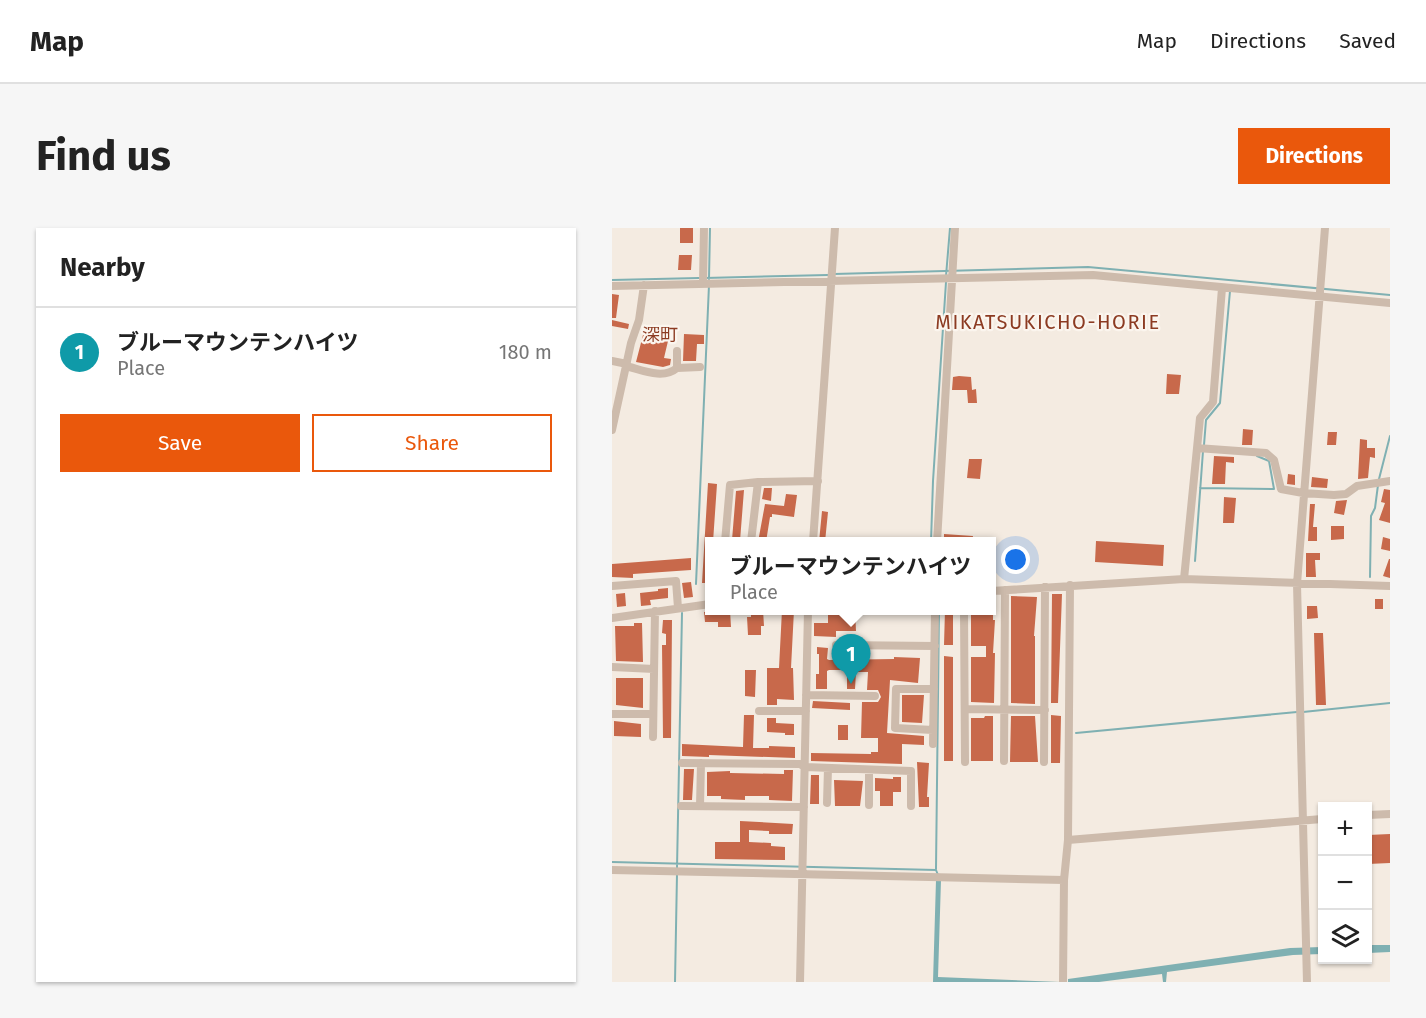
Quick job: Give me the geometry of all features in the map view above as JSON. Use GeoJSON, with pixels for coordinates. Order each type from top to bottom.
{"type":"FeatureCollection","features":[{"type":"Feature","properties":{"kind":"street"},"geometry":{"type":"LineString","coordinates":[[703,279],[704,228]]}},
{"type":"Feature","properties":{"kind":"street"},"geometry":{"type":"LineString","coordinates":[[813,537],[835,228]]}},
{"type":"Feature","properties":{"kind":"street"},"geometry":{"type":"LineString","coordinates":[[937,537],[946,279],[952,267],[955,228]]}},
{"type":"Feature","properties":{"kind":"street"},"geometry":{"type":"LineString","coordinates":[[1307,982],[1297,584],[1325,228]]}},
{"type":"Feature","properties":{"kind":"street"},"geometry":{"type":"LineString","coordinates":[[612,286],[703,279],[712,284],[1093,275],[1390,303]]}},
{"type":"Feature","properties":{"kind":"street"},"geometry":{"type":"LineString","coordinates":[[612,430],[626,365],[639,320],[644,285]]}},
{"type":"Feature","properties":{"kind":"street"},"geometry":{"type":"LineString","coordinates":[[1184,579],[1202,448],[1200,418],[1213,402],[1222,288]]}},
{"type":"Feature","properties":{"kind":"street"},"geometry":{"type":"LineString","coordinates":[[677,351],[677,368]]}},
{"type":"Feature","properties":{"kind":"street"},"geometry":{"type":"LineString","coordinates":[[612,361],[660,374],[669,374],[677,368],[700,367]]}},
{"type":"Feature","properties":{"kind":"street"},"geometry":{"type":"LineString","coordinates":[[1202,448],[1266,453],[1274,460],[1281,489],[1334,495],[1346,494],[1357,486],[1382,483]]}},
{"type":"Feature","properties":{"kind":"street"},"geometry":{"type":"LineString","coordinates":[[725,537],[729,485],[818,481]]}},
{"type":"Feature","properties":{"kind":"street"},"geometry":{"type":"LineString","coordinates":[[752,537],[758,482]]}},
{"type":"Feature","properties":{"kind":"street"},"geometry":{"type":"LineString","coordinates":[[996,591],[1184,579],[1390,586]]}},
{"type":"Feature","properties":{"kind":"street"},"geometry":{"type":"LineString","coordinates":[[612,586],[676,581],[678,608]]}},
{"type":"Feature","properties":{"kind":"street"},"geometry":{"type":"LineString","coordinates":[[1063,982],[1064,880],[1068,840],[1070,585]]}},
{"type":"Feature","properties":{"kind":"street"},"geometry":{"type":"LineString","coordinates":[[1044,762],[1045,587]]}},
{"type":"Feature","properties":{"kind":"street"},"geometry":{"type":"LineString","coordinates":[[1004,761],[1005,590]]}},
{"type":"Feature","properties":{"kind":"street"},"geometry":{"type":"LineString","coordinates":[[612,618],[705,605]]}},
{"type":"Feature","properties":{"kind":"street"},"geometry":{"type":"LineString","coordinates":[[653,737],[655,611]]}},
{"type":"Feature","properties":{"kind":"street"},"geometry":{"type":"LineString","coordinates":[[800,982],[808,615]]}},
{"type":"Feature","properties":{"kind":"street"},"geometry":{"type":"LineString","coordinates":[[933,744],[935,615]]}},
{"type":"Feature","properties":{"kind":"street"},"geometry":{"type":"LineString","coordinates":[[964,615],[965,762]]}},
{"type":"Feature","properties":{"kind":"street"},"geometry":{"type":"LineString","coordinates":[[836,645],[935,646]]}},
{"type":"Feature","properties":{"kind":"street"},"geometry":{"type":"LineString","coordinates":[[612,667],[654,669]]}},
{"type":"Feature","properties":{"kind":"street"},"geometry":{"type":"LineString","coordinates":[[933,730],[895,728],[895,708],[896,689],[934,689]]}},
{"type":"Feature","properties":{"kind":"street"},"geometry":{"type":"LineString","coordinates":[[806,695],[875,696]]}},
{"type":"Feature","properties":{"kind":"street"},"geometry":{"type":"LineString","coordinates":[[964,709],[1045,710]]}},
{"type":"Feature","properties":{"kind":"street"},"geometry":{"type":"LineString","coordinates":[[759,711],[806,711]]}},
{"type":"Feature","properties":{"kind":"street"},"geometry":{"type":"LineString","coordinates":[[612,714],[653,714]]}},
{"type":"Feature","properties":{"kind":"street"},"geometry":{"type":"LineString","coordinates":[[682,763],[800,764],[805,767],[911,771],[910,806]]}},
{"type":"Feature","properties":{"kind":"street"},"geometry":{"type":"LineString","coordinates":[[700,806],[701,763]]}},
{"type":"Feature","properties":{"kind":"street"},"geometry":{"type":"LineString","coordinates":[[827,803],[828,768]]}},
{"type":"Feature","properties":{"kind":"street"},"geometry":{"type":"LineString","coordinates":[[868,805],[869,770]]}},
{"type":"Feature","properties":{"kind":"street"},"geometry":{"type":"LineString","coordinates":[[681,806],[804,807]]}},
{"type":"Feature","properties":{"kind":"street"},"geometry":{"type":"LineString","coordinates":[[1372,815],[1390,813]]}},
{"type":"Feature","properties":{"kind":"street"},"geometry":{"type":"LineString","coordinates":[[1068,840],[1318,820]]}},
{"type":"Feature","properties":{"kind":"street"},"geometry":{"type":"LineString","coordinates":[[612,870],[1064,880]]}},
{"type":"Feature","properties":{"kind":"water"},"geometry":{"type":"Polygon","coordinates":[[[936,880],[941,880],[938,977],[1061,982],[933,982],[936,880]]]}},
{"type":"Feature","properties":{"kind":"water"},"geometry":{"type":"Polygon","coordinates":[[[1372,945],[1390,945],[1390,952],[1372,953],[1372,945]]]}},
{"type":"Feature","properties":{"kind":"water"},"geometry":{"type":"Polygon","coordinates":[[[1318,947],[1318,954],[1293,955],[1167,972],[1166,982],[1163,982],[1162,974],[1099,982],[1068,982],[1068,979],[1290,948],[1318,947]]]}},
{"type":"Feature","properties":{"kind":"building"},"geometry":{"type":"Polygon","coordinates":[[[680,228],[693,228],[693,243],[680,243],[680,228]]]}},
{"type":"Feature","properties":{"kind":"building"},"geometry":{"type":"Polygon","coordinates":[[[679,255],[692,255],[691,270],[678,270],[679,255]]]}},
{"type":"Feature","properties":{"kind":"building"},"geometry":{"type":"Polygon","coordinates":[[[612,294],[619,295],[616,318],[612,318],[612,294]]]}},
{"type":"Feature","properties":{"kind":"building"},"geometry":{"type":"Polygon","coordinates":[[[612,320],[629,324],[628,329],[612,326],[612,320]]]}},
{"type":"Feature","properties":{"kind":"building"},"geometry":{"type":"Polygon","coordinates":[[[684,334],[704,335],[704,344],[697,344],[696,361],[683,361],[684,334]]]}},
{"type":"Feature","properties":{"kind":"building"},"geometry":{"type":"Polygon","coordinates":[[[643,335],[668,341],[664,358],[671,359],[670,365],[663,367],[636,362],[643,335]]]}},
{"type":"Feature","properties":{"kind":"building"},"geometry":{"type":"Polygon","coordinates":[[[1167,374],[1181,375],[1179,394],[1166,394],[1167,374]]]}},
{"type":"Feature","properties":{"kind":"building"},"geometry":{"type":"Polygon","coordinates":[[[953,377],[971,377],[972,390],[976,389],[977,403],[968,403],[967,390],[952,390],[953,377]]]}},
{"type":"Feature","properties":{"kind":"building"},"geometry":{"type":"Polygon","coordinates":[[[1243,429],[1253,430],[1252,445],[1242,445],[1243,429]]]}},
{"type":"Feature","properties":{"kind":"building"},"geometry":{"type":"Polygon","coordinates":[[[1328,432],[1337,432],[1336,445],[1327,445],[1328,432]]]}},
{"type":"Feature","properties":{"kind":"building"},"geometry":{"type":"Polygon","coordinates":[[[1360,439],[1367,440],[1367,448],[1375,448],[1375,458],[1370,457],[1368,478],[1358,479],[1360,439]]]}},
{"type":"Feature","properties":{"kind":"building"},"geometry":{"type":"Polygon","coordinates":[[[1214,456],[1234,457],[1234,463],[1226,462],[1225,484],[1212,484],[1214,456]]]}},
{"type":"Feature","properties":{"kind":"building"},"geometry":{"type":"Polygon","coordinates":[[[969,459],[982,459],[980,479],[967,478],[969,459]]]}},
{"type":"Feature","properties":{"kind":"building"},"geometry":{"type":"Polygon","coordinates":[[[1288,474],[1295,475],[1295,485],[1287,484],[1288,474]]]}},
{"type":"Feature","properties":{"kind":"building"},"geometry":{"type":"Polygon","coordinates":[[[1312,477],[1328,479],[1327,488],[1311,487],[1312,477]]]}},
{"type":"Feature","properties":{"kind":"building"},"geometry":{"type":"Polygon","coordinates":[[[708,483],[717,484],[713,537],[705,537],[705,583],[702,583],[708,483]]]}},
{"type":"Feature","properties":{"kind":"building"},"geometry":{"type":"Polygon","coordinates":[[[764,488],[772,488],[771,501],[762,499],[764,488]]]}},
{"type":"Feature","properties":{"kind":"building"},"geometry":{"type":"Polygon","coordinates":[[[1384,489],[1390,490],[1390,523],[1379,520],[1385,503],[1381,502],[1384,489]]]}},
{"type":"Feature","properties":{"kind":"building"},"geometry":{"type":"Polygon","coordinates":[[[744,490],[740,537],[732,537],[736,491],[744,490]]]}},
{"type":"Feature","properties":{"kind":"building"},"geometry":{"type":"Polygon","coordinates":[[[786,494],[797,495],[794,517],[772,514],[767,537],[759,537],[765,504],[784,506],[786,494]]]}},
{"type":"Feature","properties":{"kind":"building"},"geometry":{"type":"Polygon","coordinates":[[[1224,497],[1236,498],[1234,523],[1223,523],[1224,497]]]}},
{"type":"Feature","properties":{"kind":"building"},"geometry":{"type":"Polygon","coordinates":[[[1347,500],[1344,515],[1334,513],[1336,501],[1347,500]]]}},
{"type":"Feature","properties":{"kind":"building"},"geometry":{"type":"Polygon","coordinates":[[[1310,504],[1315,504],[1313,527],[1317,527],[1317,541],[1308,541],[1310,504]]]}},
{"type":"Feature","properties":{"kind":"building"},"geometry":{"type":"Polygon","coordinates":[[[822,511],[828,512],[826,537],[819,537],[822,511]]]}},
{"type":"Feature","properties":{"kind":"building"},"geometry":{"type":"Polygon","coordinates":[[[1331,526],[1344,526],[1344,539],[1331,540],[1331,526]]]}},
{"type":"Feature","properties":{"kind":"building"},"geometry":{"type":"Polygon","coordinates":[[[944,534],[973,536],[973,537],[944,537],[944,534]]]}},
{"type":"Feature","properties":{"kind":"building"},"geometry":{"type":"Polygon","coordinates":[[[1383,537],[1390,539],[1390,551],[1381,549],[1383,537]]]}},
{"type":"Feature","properties":{"kind":"building"},"geometry":{"type":"Polygon","coordinates":[[[1096,541],[1164,545],[1163,566],[1095,562],[1096,541]]]}},
{"type":"Feature","properties":{"kind":"building"},"geometry":{"type":"Polygon","coordinates":[[[1306,553],[1320,553],[1320,560],[1315,560],[1316,577],[1306,577],[1306,553]]]}},
{"type":"Feature","properties":{"kind":"building"},"geometry":{"type":"Polygon","coordinates":[[[691,558],[691,570],[633,574],[633,578],[612,577],[612,564],[691,558]]]}},
{"type":"Feature","properties":{"kind":"building"},"geometry":{"type":"Polygon","coordinates":[[[1390,559],[1390,578],[1383,576],[1390,559]]]}},
{"type":"Feature","properties":{"kind":"building"},"geometry":{"type":"Polygon","coordinates":[[[691,582],[693,597],[684,598],[682,583],[691,582]]]}},
{"type":"Feature","properties":{"kind":"building"},"geometry":{"type":"Polygon","coordinates":[[[668,588],[668,598],[650,600],[651,605],[641,606],[640,593],[668,588]]]}},
{"type":"Feature","properties":{"kind":"building"},"geometry":{"type":"Polygon","coordinates":[[[625,593],[626,606],[617,607],[616,594],[625,593]]]}},
{"type":"Feature","properties":{"kind":"building"},"geometry":{"type":"Polygon","coordinates":[[[1052,594],[1062,594],[1058,703],[1051,703],[1052,594]]]}},
{"type":"Feature","properties":{"kind":"building"},"geometry":{"type":"Polygon","coordinates":[[[1011,596],[1037,597],[1034,636],[1035,704],[1011,703],[1011,596]]]}},
{"type":"Feature","properties":{"kind":"building"},"geometry":{"type":"Polygon","coordinates":[[[1375,599],[1383,599],[1383,609],[1375,609],[1375,599]]]}},
{"type":"Feature","properties":{"kind":"building"},"geometry":{"type":"Polygon","coordinates":[[[1307,606],[1317,606],[1318,618],[1307,619],[1307,606]]]}},
{"type":"Feature","properties":{"kind":"building"},"geometry":{"type":"Polygon","coordinates":[[[704,612],[705,615],[730,615],[731,627],[718,627],[718,622],[705,622],[704,612]]]}},
{"type":"Feature","properties":{"kind":"building"},"geometry":{"type":"Polygon","coordinates":[[[751,615],[763,615],[764,626],[761,626],[761,635],[748,635],[747,617],[751,615]]]}},
{"type":"Feature","properties":{"kind":"building"},"geometry":{"type":"Polygon","coordinates":[[[782,615],[794,615],[791,668],[793,668],[794,700],[777,699],[777,705],[767,705],[767,668],[779,668],[782,615]]]}},
{"type":"Feature","properties":{"kind":"building"},"geometry":{"type":"Polygon","coordinates":[[[828,615],[855,615],[856,631],[836,631],[836,637],[814,636],[814,623],[828,623],[828,615]]]}},
{"type":"Feature","properties":{"kind":"building"},"geometry":{"type":"Polygon","coordinates":[[[945,615],[953,615],[953,645],[944,645],[945,615]]]}},
{"type":"Feature","properties":{"kind":"building"},"geometry":{"type":"Polygon","coordinates":[[[971,615],[993,615],[993,620],[995,620],[994,703],[971,702],[971,657],[986,657],[986,646],[971,646],[971,615]]]}},
{"type":"Feature","properties":{"kind":"building"},"geometry":{"type":"Polygon","coordinates":[[[663,620],[672,620],[671,738],[663,738],[662,645],[666,645],[666,634],[662,633],[663,620]]]}},
{"type":"Feature","properties":{"kind":"building"},"geometry":{"type":"Polygon","coordinates":[[[634,623],[642,623],[643,662],[616,661],[615,626],[634,626],[634,623]]]}},
{"type":"Feature","properties":{"kind":"building"},"geometry":{"type":"Polygon","coordinates":[[[1314,633],[1323,633],[1326,705],[1316,705],[1314,633]]]}},
{"type":"Feature","properties":{"kind":"building"},"geometry":{"type":"Polygon","coordinates":[[[817,647],[828,648],[827,659],[829,660],[920,658],[918,683],[890,680],[887,733],[924,736],[924,745],[902,744],[902,764],[811,761],[811,753],[871,754],[871,752],[878,752],[878,738],[861,738],[862,702],[878,702],[881,697],[878,690],[867,690],[868,672],[856,672],[855,689],[847,689],[847,670],[829,670],[827,671],[827,689],[816,689],[816,674],[819,674],[817,647]]]}},
{"type":"Feature","properties":{"kind":"building"},"geometry":{"type":"Polygon","coordinates":[[[944,656],[953,657],[953,761],[944,761],[944,656]]]}},
{"type":"Feature","properties":{"kind":"building"},"geometry":{"type":"Polygon","coordinates":[[[745,670],[756,670],[755,697],[745,696],[745,670]]]}},
{"type":"Feature","properties":{"kind":"building"},"geometry":{"type":"Polygon","coordinates":[[[616,678],[643,678],[643,708],[616,705],[616,678]]]}},
{"type":"Feature","properties":{"kind":"building"},"geometry":{"type":"Polygon","coordinates":[[[902,695],[924,695],[922,723],[902,722],[902,695]]]}},
{"type":"Feature","properties":{"kind":"building"},"geometry":{"type":"Polygon","coordinates":[[[813,701],[850,703],[850,710],[812,708],[813,701]]]}},
{"type":"Feature","properties":{"kind":"building"},"geometry":{"type":"Polygon","coordinates":[[[744,715],[754,715],[753,748],[795,747],[795,758],[682,756],[682,744],[743,747],[744,715]]]}},
{"type":"Feature","properties":{"kind":"building"},"geometry":{"type":"Polygon","coordinates":[[[1051,715],[1061,716],[1060,763],[1051,763],[1051,715]]]}},
{"type":"Feature","properties":{"kind":"building"},"geometry":{"type":"Polygon","coordinates":[[[993,716],[993,761],[971,761],[971,718],[984,718],[993,716]]]}},
{"type":"Feature","properties":{"kind":"building"},"geometry":{"type":"Polygon","coordinates":[[[1011,716],[1035,716],[1038,762],[1010,762],[1011,716]]]}},
{"type":"Feature","properties":{"kind":"building"},"geometry":{"type":"Polygon","coordinates":[[[767,718],[776,718],[776,723],[794,724],[794,735],[767,732],[767,718]]]}},
{"type":"Feature","properties":{"kind":"building"},"geometry":{"type":"Polygon","coordinates":[[[614,721],[641,724],[641,737],[614,736],[614,721]]]}},
{"type":"Feature","properties":{"kind":"building"},"geometry":{"type":"Polygon","coordinates":[[[838,725],[848,725],[848,740],[838,740],[838,725]]]}},
{"type":"Feature","properties":{"kind":"building"},"geometry":{"type":"Polygon","coordinates":[[[917,762],[929,763],[927,797],[929,797],[929,807],[919,807],[917,762]]]}},
{"type":"Feature","properties":{"kind":"building"},"geometry":{"type":"Polygon","coordinates":[[[684,769],[694,769],[692,800],[683,800],[684,769]]]}},
{"type":"Feature","properties":{"kind":"building"},"geometry":{"type":"Polygon","coordinates":[[[784,770],[793,770],[792,801],[769,800],[769,796],[745,796],[745,800],[707,796],[707,772],[784,774],[784,770]]]}},
{"type":"Feature","properties":{"kind":"building"},"geometry":{"type":"Polygon","coordinates":[[[811,775],[819,775],[819,804],[810,804],[811,775]]]}},
{"type":"Feature","properties":{"kind":"building"},"geometry":{"type":"Polygon","coordinates":[[[893,777],[901,777],[901,792],[893,792],[893,806],[880,806],[880,791],[875,791],[875,778],[893,779],[893,777]]]}},
{"type":"Feature","properties":{"kind":"building"},"geometry":{"type":"Polygon","coordinates":[[[834,780],[863,781],[860,806],[835,806],[834,780]]]}},
{"type":"Feature","properties":{"kind":"building"},"geometry":{"type":"Polygon","coordinates":[[[740,821],[793,824],[792,834],[769,834],[769,831],[749,830],[749,842],[771,843],[771,846],[785,847],[785,860],[715,859],[715,842],[740,842],[740,821]]]}},
{"type":"Feature","properties":{"kind":"building"},"geometry":{"type":"Polygon","coordinates":[[[1390,834],[1390,863],[1372,864],[1372,835],[1390,834]]]}},
{"type":"Feature","properties":{"kind":"waterway"},"geometry":{"type":"LineString","coordinates":[[709,279],[710,228]]}},
{"type":"Feature","properties":{"kind":"waterway"},"geometry":{"type":"LineString","coordinates":[[946,276],[950,228]]}},
{"type":"Feature","properties":{"kind":"waterway"},"geometry":{"type":"LineString","coordinates":[[834,274],[1088,267],[1390,295]]}},
{"type":"Feature","properties":{"kind":"waterway"},"geometry":{"type":"LineString","coordinates":[[705,278],[828,275]]}},
{"type":"Feature","properties":{"kind":"waterway"},"geometry":{"type":"LineString","coordinates":[[612,280],[699,278]]}},
{"type":"Feature","properties":{"kind":"waterway"},"geometry":{"type":"LineString","coordinates":[[931,537],[946,282]]}},
{"type":"Feature","properties":{"kind":"waterway"},"geometry":{"type":"LineString","coordinates":[[696,584],[709,285]]}},
{"type":"Feature","properties":{"kind":"waterway"},"geometry":{"type":"LineString","coordinates":[[1204,445],[1206,420],[1220,403],[1230,291]]}},
{"type":"Feature","properties":{"kind":"waterway"},"geometry":{"type":"LineString","coordinates":[[1379,479],[1390,436]]}},
{"type":"Feature","properties":{"kind":"waterway"},"geometry":{"type":"LineString","coordinates":[[1195,561],[1203,451]]}},
{"type":"Feature","properties":{"kind":"waterway"},"geometry":{"type":"LineString","coordinates":[[1200,488],[1274,489],[1269,461],[1257,456]]}},
{"type":"Feature","properties":{"kind":"waterway"},"geometry":{"type":"LineString","coordinates":[[1370,577],[1371,516],[1375,508],[1378,485]]}},
{"type":"Feature","properties":{"kind":"waterway"},"geometry":{"type":"LineString","coordinates":[[677,868],[682,613]]}},
{"type":"Feature","properties":{"kind":"waterway"},"geometry":{"type":"LineString","coordinates":[[936,869],[939,615]]}},
{"type":"Feature","properties":{"kind":"waterway"},"geometry":{"type":"LineString","coordinates":[[1303,712],[1390,703]]}},
{"type":"Feature","properties":{"kind":"waterway"},"geometry":{"type":"LineString","coordinates":[[1076,733],[1297,712]]}},
{"type":"Feature","properties":{"kind":"waterway"},"geometry":{"type":"LineString","coordinates":[[612,862],[936,870],[938,875]]}},
{"type":"Feature","properties":{"kind":"waterway"},"geometry":{"type":"LineString","coordinates":[[675,982],[677,874]]}},
{"type":"Feature","properties":{"kind":"place","name":"ブルーマウンテンハイツ"},"geometry":{"type":"Point","coordinates":[851,684]}},
{"type":"Feature","properties":{"kind":"district","name":"MIKATSUKICHO-HORIE"},"geometry":{"type":"Point","coordinates":[1048,322]}},
{"type":"Feature","properties":{"kind":"district","name":"深町"},"geometry":{"type":"Point","coordinates":[660,335]}}]}
